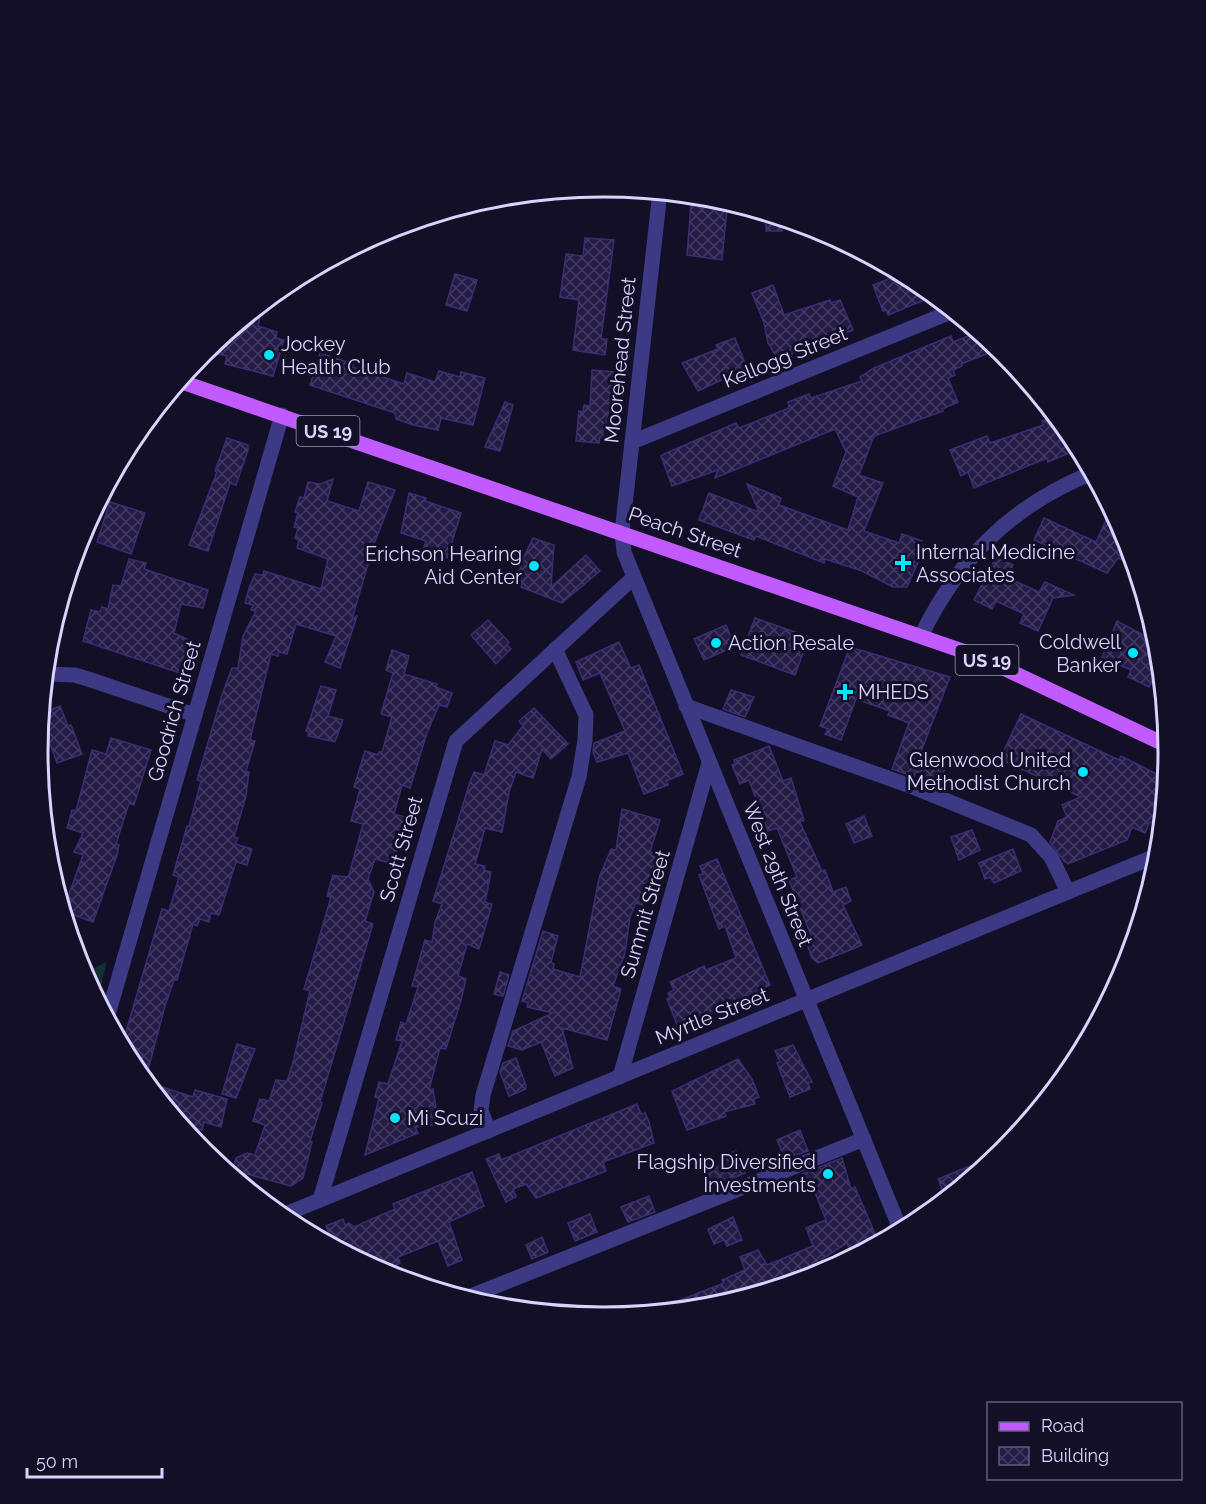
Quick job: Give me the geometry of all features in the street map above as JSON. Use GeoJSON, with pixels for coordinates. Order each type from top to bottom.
{"type":"FeatureCollection","features":[{"type":"Feature","properties":{"kind":"main road","name":"Peach Street"},"geometry":{"type":"LineString","coordinates":[[188,384],[921,636],[1008,669],[1158,741]]}},
{"type":"Feature","properties":{"kind":"street","name":"Moorehead Street"},"geometry":{"type":"LineString","coordinates":[[622,532],[659,200]]}},
{"type":"Feature","properties":{"kind":"street","name":"Kellogg Street"},"geometry":{"type":"LineString","coordinates":[[632,442],[944,315]]}},
{"type":"Feature","properties":{"kind":"street","name":"Goodrich Street"},"geometry":{"type":"LineString","coordinates":[[110,1007],[282,415]]}},
{"type":"Feature","properties":{"kind":"street"},"geometry":{"type":"LineString","coordinates":[[921,636],[932,613],[984,541],[1012,518],[1051,493],[1085,476]]}},
{"type":"Feature","properties":{"kind":"street","name":"West 29th Street"},"geometry":{"type":"LineString","coordinates":[[622,532],[624,552],[633,578],[897,1222]]}},
{"type":"Feature","properties":{"kind":"street","name":"Scott Street"},"geometry":{"type":"LineString","coordinates":[[320,1200],[451,752],[463,733],[633,578]]}},
{"type":"Feature","properties":{"kind":"street"},"geometry":{"type":"LineString","coordinates":[[489,1131],[481,1111],[483,1095],[579,777],[585,740],[584,710],[555,649]]}},
{"type":"Feature","properties":{"kind":"street"},"geometry":{"type":"LineString","coordinates":[[54,674],[66,674],[91,680],[195,715]]}},
{"type":"Feature","properties":{"kind":"street"},"geometry":{"type":"LineString","coordinates":[[686,706],[914,787],[1019,829],[1041,843],[1068,892]]}},
{"type":"Feature","properties":{"kind":"street","name":"Summit Street"},"geometry":{"type":"LineString","coordinates":[[620,1077],[709,763]]}},
{"type":"Feature","properties":{"kind":"street","name":"Myrtle Street"},"geometry":{"type":"LineString","coordinates":[[293,1211],[1147,859]]}},
{"type":"Feature","properties":{"kind":"street"},"geometry":{"type":"LineString","coordinates":[[480,1293],[864,1139]]}},
{"type":"Feature","properties":{"kind":"green space"},"geometry":{"type":"Polygon","coordinates":[[[107,962],[100,987],[92,969],[107,962]]]}},
{"type":"Feature","properties":{"kind":"building"},"geometry":{"type":"Polygon","coordinates":[[[691,205],[727,212],[722,260],[687,255],[691,205]]]}},
{"type":"Feature","properties":{"kind":"building"},"geometry":{"type":"Polygon","coordinates":[[[766,222],[782,227],[782,231],[766,231],[766,222]]]}},
{"type":"Feature","properties":{"kind":"building"},"geometry":{"type":"Polygon","coordinates":[[[585,238],[614,240],[601,339],[607,339],[605,355],[573,350],[579,300],[560,297],[566,254],[583,256],[585,238]]]}},
{"type":"Feature","properties":{"kind":"building"},"geometry":{"type":"Polygon","coordinates":[[[455,274],[477,280],[467,311],[446,305],[455,274]]]}},
{"type":"Feature","properties":{"kind":"building"},"geometry":{"type":"Polygon","coordinates":[[[891,278],[924,300],[888,315],[886,310],[883,311],[873,285],[891,278]]]}},
{"type":"Feature","properties":{"kind":"building"},"geometry":{"type":"Polygon","coordinates":[[[773,285],[784,315],[830,300],[831,303],[840,300],[853,330],[778,359],[768,343],[764,323],[752,293],[773,285]]]}},
{"type":"Feature","properties":{"kind":"building"},"geometry":{"type":"Polygon","coordinates":[[[259,317],[258,326],[277,332],[276,338],[284,340],[273,376],[225,364],[227,356],[217,354],[259,317]]]}},
{"type":"Feature","properties":{"kind":"building"},"geometry":{"type":"Polygon","coordinates":[[[969,335],[988,353],[961,364],[962,366],[953,370],[955,375],[948,378],[958,402],[942,409],[943,411],[874,436],[859,475],[883,483],[864,531],[899,543],[902,534],[922,541],[919,547],[924,549],[907,587],[893,587],[862,571],[825,559],[824,563],[756,536],[754,540],[699,520],[709,493],[759,512],[747,484],[781,498],[779,505],[848,530],[858,497],[833,486],[846,452],[835,429],[715,478],[718,470],[672,486],[661,456],[664,454],[736,423],[739,428],[789,408],[788,402],[809,394],[811,398],[862,381],[860,377],[874,368],[951,336],[953,342],[969,335]]]}},
{"type":"Feature","properties":{"kind":"building"},"geometry":{"type":"Polygon","coordinates":[[[735,338],[747,368],[698,391],[682,363],[718,349],[716,345],[735,338]]]}},
{"type":"Feature","properties":{"kind":"building"},"geometry":{"type":"Polygon","coordinates":[[[320,353],[353,364],[352,367],[404,384],[407,373],[435,382],[439,371],[460,377],[461,372],[485,378],[473,425],[441,418],[438,430],[413,425],[396,419],[395,413],[310,385],[320,353]]]}},
{"type":"Feature","properties":{"kind":"building"},"geometry":{"type":"Polygon","coordinates":[[[592,370],[614,372],[606,430],[603,430],[603,437],[600,437],[599,443],[576,441],[579,411],[583,412],[584,405],[590,406],[592,370]]]}},
{"type":"Feature","properties":{"kind":"building"},"geometry":{"type":"Polygon","coordinates":[[[505,402],[513,405],[500,451],[485,447],[505,402]]]}},
{"type":"Feature","properties":{"kind":"building"},"geometry":{"type":"Polygon","coordinates":[[[1047,419],[1070,453],[1048,462],[1047,458],[974,488],[968,472],[961,476],[950,450],[987,436],[990,443],[1043,425],[1042,421],[1047,419]]]}},
{"type":"Feature","properties":{"kind":"building"},"geometry":{"type":"Polygon","coordinates":[[[227,438],[248,445],[248,450],[236,485],[230,483],[208,551],[189,545],[217,472],[215,471],[227,438]]]}},
{"type":"Feature","properties":{"kind":"building"},"geometry":{"type":"Polygon","coordinates":[[[333,479],[327,501],[359,511],[368,482],[395,490],[373,547],[352,619],[357,616],[340,668],[325,662],[336,636],[296,624],[287,654],[279,652],[278,656],[271,654],[250,740],[255,741],[246,771],[249,772],[246,796],[234,837],[238,838],[235,844],[252,849],[247,865],[236,862],[219,915],[211,913],[209,922],[200,919],[197,926],[193,924],[177,980],[174,980],[165,1006],[148,1069],[125,1035],[162,909],[169,911],[179,877],[173,875],[187,826],[189,826],[201,781],[197,780],[222,695],[232,668],[238,668],[243,636],[256,611],[251,610],[253,605],[245,603],[249,588],[255,574],[263,575],[264,571],[321,589],[328,559],[297,548],[299,540],[295,538],[298,528],[294,527],[298,513],[295,512],[300,497],[304,498],[308,482],[320,484],[333,479]]]}},
{"type":"Feature","properties":{"kind":"building"},"geometry":{"type":"Polygon","coordinates":[[[409,493],[461,513],[447,558],[423,550],[426,541],[401,533],[409,493]]]}},
{"type":"Feature","properties":{"kind":"building"},"geometry":{"type":"Polygon","coordinates":[[[110,502],[145,513],[131,554],[97,542],[110,502]]]}},
{"type":"Feature","properties":{"kind":"building"},"geometry":{"type":"Polygon","coordinates":[[[1044,518],[1096,542],[1106,519],[1124,561],[1118,558],[1107,573],[1034,540],[1044,518]]]}},
{"type":"Feature","properties":{"kind":"building"},"geometry":{"type":"Polygon","coordinates":[[[533,538],[554,545],[551,587],[586,555],[600,571],[562,603],[521,587],[522,582],[517,580],[522,561],[533,538]]]}},
{"type":"Feature","properties":{"kind":"building"},"geometry":{"type":"Polygon","coordinates":[[[996,557],[1013,565],[1008,578],[1039,592],[1045,582],[1074,595],[1053,598],[1038,631],[1020,623],[1024,614],[996,601],[992,609],[974,600],[996,557]]]}},
{"type":"Feature","properties":{"kind":"building"},"geometry":{"type":"Polygon","coordinates":[[[129,559],[146,563],[144,569],[208,590],[203,608],[181,604],[174,633],[195,643],[186,675],[83,641],[91,610],[100,612],[102,607],[108,609],[113,585],[121,586],[129,559]]]}},
{"type":"Feature","properties":{"kind":"building"},"geometry":{"type":"Polygon","coordinates":[[[755,618],[809,637],[795,675],[741,655],[755,618]]]}},
{"type":"Feature","properties":{"kind":"building"},"geometry":{"type":"Polygon","coordinates":[[[488,620],[509,642],[507,645],[511,649],[496,664],[471,635],[488,620]]]}},
{"type":"Feature","properties":{"kind":"building"},"geometry":{"type":"Polygon","coordinates":[[[1117,621],[1145,636],[1145,646],[1148,647],[1153,680],[1149,687],[1128,677],[1131,670],[1102,657],[1117,621]]]}},
{"type":"Feature","properties":{"kind":"building"},"geometry":{"type":"Polygon","coordinates":[[[726,625],[735,646],[704,660],[694,639],[726,625]]]}},
{"type":"Feature","properties":{"kind":"building"},"geometry":{"type":"Polygon","coordinates":[[[619,642],[631,668],[639,665],[683,774],[666,781],[668,785],[644,794],[628,753],[597,762],[593,752],[594,743],[625,731],[600,673],[583,680],[576,662],[619,642]]]}},
{"type":"Feature","properties":{"kind":"building"},"geometry":{"type":"Polygon","coordinates":[[[850,647],[950,677],[920,754],[946,765],[941,781],[916,771],[914,777],[892,769],[909,723],[888,715],[890,711],[856,699],[841,740],[825,734],[828,729],[820,726],[850,647]]]}},
{"type":"Feature","properties":{"kind":"building"},"geometry":{"type":"Polygon","coordinates":[[[392,650],[409,656],[404,674],[437,684],[436,687],[452,693],[447,707],[439,705],[427,733],[410,788],[402,785],[394,814],[405,817],[394,864],[375,859],[368,879],[374,892],[365,921],[373,924],[320,1102],[322,1103],[310,1141],[312,1142],[303,1178],[291,1186],[241,1173],[233,1166],[236,1158],[247,1153],[255,1155],[265,1125],[253,1121],[260,1099],[269,1101],[276,1080],[287,1081],[292,1066],[310,991],[304,989],[331,897],[327,896],[333,875],[346,877],[349,875],[363,824],[351,821],[360,789],[354,787],[365,751],[378,755],[382,752],[392,717],[381,714],[393,673],[386,670],[392,650]]]}},
{"type":"Feature","properties":{"kind":"building"},"geometry":{"type":"Polygon","coordinates":[[[321,686],[336,690],[328,716],[343,720],[335,742],[308,736],[309,732],[306,731],[321,686]]]}},
{"type":"Feature","properties":{"kind":"building"},"geometry":{"type":"Polygon","coordinates":[[[731,690],[754,697],[745,717],[723,709],[731,690]]]}},
{"type":"Feature","properties":{"kind":"building"},"geometry":{"type":"Polygon","coordinates":[[[60,706],[68,726],[71,725],[82,754],[57,763],[48,739],[50,710],[60,706]]]}},
{"type":"Feature","properties":{"kind":"building"},"geometry":{"type":"Polygon","coordinates":[[[534,708],[568,744],[551,759],[542,749],[533,778],[516,772],[509,792],[502,832],[485,828],[475,864],[485,866],[484,870],[491,872],[485,902],[492,904],[479,949],[467,944],[458,976],[466,979],[461,1000],[446,1049],[440,1048],[429,1090],[433,1089],[438,1120],[433,1121],[434,1125],[415,1127],[418,1133],[365,1155],[379,1098],[375,1097],[379,1082],[388,1084],[402,1041],[396,1040],[401,1022],[406,1024],[418,987],[412,986],[425,940],[432,942],[435,922],[442,904],[433,901],[470,782],[474,772],[484,775],[495,741],[508,745],[523,726],[519,721],[534,708]]]}},
{"type":"Feature","properties":{"kind":"building"},"geometry":{"type":"Polygon","coordinates":[[[1021,714],[1119,760],[1121,756],[1157,775],[1153,823],[1150,822],[1145,833],[1132,827],[1127,840],[1068,864],[1050,842],[1058,821],[1067,817],[1062,805],[1081,797],[1000,759],[1021,714]]]}},
{"type":"Feature","properties":{"kind":"building"},"geometry":{"type":"Polygon","coordinates":[[[111,738],[151,750],[134,805],[129,803],[116,844],[119,845],[117,855],[93,922],[72,914],[68,898],[83,855],[74,852],[83,833],[67,828],[72,810],[76,811],[92,750],[106,754],[111,738]]]}},
{"type":"Feature","properties":{"kind":"building"},"geometry":{"type":"Polygon","coordinates":[[[769,746],[783,781],[791,778],[804,820],[800,822],[822,871],[825,870],[833,892],[846,887],[851,901],[843,905],[862,945],[818,963],[812,958],[807,944],[813,942],[812,938],[789,880],[797,877],[777,828],[768,831],[749,780],[740,784],[732,765],[735,764],[734,760],[769,746]]]}},
{"type":"Feature","properties":{"kind":"building"},"geometry":{"type":"Polygon","coordinates":[[[622,809],[660,820],[650,852],[657,855],[642,905],[636,903],[630,917],[625,953],[613,986],[621,989],[607,1040],[562,1028],[573,1068],[555,1076],[541,1042],[522,1050],[508,1046],[513,1031],[553,1013],[527,1007],[528,1003],[522,1001],[543,931],[558,936],[551,962],[554,964],[553,969],[580,977],[599,878],[611,849],[616,850],[622,809]]]}},
{"type":"Feature","properties":{"kind":"building"},"geometry":{"type":"Polygon","coordinates":[[[864,816],[872,836],[854,843],[846,824],[864,816]]]}},
{"type":"Feature","properties":{"kind":"building"},"geometry":{"type":"Polygon","coordinates":[[[972,830],[980,850],[959,860],[951,837],[972,830]]]}},
{"type":"Feature","properties":{"kind":"building"},"geometry":{"type":"Polygon","coordinates":[[[1013,849],[1021,871],[994,883],[990,877],[985,879],[979,863],[1013,849]]]}},
{"type":"Feature","properties":{"kind":"building"},"geometry":{"type":"Polygon","coordinates":[[[717,859],[770,985],[678,1027],[667,999],[670,998],[668,993],[674,990],[670,982],[704,966],[706,970],[736,958],[725,926],[719,929],[699,875],[703,874],[700,866],[717,859]]]}},
{"type":"Feature","properties":{"kind":"building"},"geometry":{"type":"Polygon","coordinates":[[[500,972],[509,975],[503,996],[494,994],[500,972]]]}},
{"type":"Feature","properties":{"kind":"building"},"geometry":{"type":"Polygon","coordinates":[[[237,1044],[255,1049],[236,1098],[222,1094],[237,1044]]]}},
{"type":"Feature","properties":{"kind":"building"},"geometry":{"type":"Polygon","coordinates":[[[793,1045],[812,1082],[808,1083],[810,1089],[790,1097],[777,1063],[780,1062],[775,1051],[793,1045]]]}},
{"type":"Feature","properties":{"kind":"building"},"geometry":{"type":"Polygon","coordinates":[[[516,1058],[526,1089],[509,1096],[500,1072],[503,1063],[516,1058]]]}},
{"type":"Feature","properties":{"kind":"building"},"geometry":{"type":"Polygon","coordinates":[[[738,1059],[752,1079],[759,1097],[754,1099],[755,1104],[724,1112],[726,1116],[687,1130],[672,1091],[738,1059]]]}},
{"type":"Feature","properties":{"kind":"building"},"geometry":{"type":"Polygon","coordinates":[[[162,1088],[193,1097],[195,1090],[227,1099],[221,1127],[204,1122],[202,1130],[196,1128],[162,1088]]]}},
{"type":"Feature","properties":{"kind":"building"},"geometry":{"type":"Polygon","coordinates":[[[637,1104],[641,1114],[645,1113],[649,1122],[654,1143],[603,1162],[606,1171],[536,1198],[526,1184],[513,1189],[516,1197],[506,1202],[486,1159],[499,1154],[501,1160],[637,1104]]]}},
{"type":"Feature","properties":{"kind":"building"},"geometry":{"type":"Polygon","coordinates":[[[800,1130],[808,1151],[785,1159],[777,1140],[800,1130]]]}},
{"type":"Feature","properties":{"kind":"building"},"geometry":{"type":"Polygon","coordinates":[[[736,1151],[745,1173],[709,1188],[703,1174],[723,1164],[720,1157],[736,1151]]]}},
{"type":"Feature","properties":{"kind":"building"},"geometry":{"type":"Polygon","coordinates":[[[842,1158],[851,1189],[855,1187],[876,1235],[849,1249],[847,1243],[822,1259],[823,1261],[781,1278],[747,1288],[676,1302],[724,1283],[722,1280],[745,1270],[740,1257],[758,1250],[767,1265],[813,1246],[806,1228],[826,1220],[814,1190],[810,1192],[802,1174],[842,1158]]]}},
{"type":"Feature","properties":{"kind":"building"},"geometry":{"type":"Polygon","coordinates":[[[974,1165],[943,1191],[938,1179],[974,1165]]]}},
{"type":"Feature","properties":{"kind":"building"},"geometry":{"type":"Polygon","coordinates":[[[472,1172],[484,1206],[449,1222],[462,1260],[448,1266],[438,1241],[398,1257],[400,1263],[394,1266],[331,1236],[326,1226],[343,1219],[345,1225],[349,1223],[354,1227],[395,1209],[393,1204],[472,1172]]]}},
{"type":"Feature","properties":{"kind":"building"},"geometry":{"type":"Polygon","coordinates":[[[649,1196],[655,1212],[628,1222],[621,1207],[649,1196]]]}},
{"type":"Feature","properties":{"kind":"building"},"geometry":{"type":"Polygon","coordinates":[[[590,1214],[597,1232],[575,1241],[568,1223],[590,1214]]]}},
{"type":"Feature","properties":{"kind":"building"},"geometry":{"type":"Polygon","coordinates":[[[733,1217],[742,1240],[727,1246],[724,1240],[714,1244],[708,1229],[733,1217]]]}},
{"type":"Feature","properties":{"kind":"building"},"geometry":{"type":"Polygon","coordinates":[[[542,1237],[548,1252],[532,1259],[526,1245],[542,1237]]]}},
{"type":"Feature","properties":{"kind":"place","name":"Jockey Health Club"},"geometry":{"type":"Point","coordinates":[269,355]}},
{"type":"Feature","properties":{"kind":"place","name":"Internal Medicine Associates"},"geometry":{"type":"Point","coordinates":[903,563]}},
{"type":"Feature","properties":{"kind":"place","name":"Erichson Hearing Aid Center"},"geometry":{"type":"Point","coordinates":[534,566]}},
{"type":"Feature","properties":{"kind":"place","name":"Action Resale"},"geometry":{"type":"Point","coordinates":[716,643]}},
{"type":"Feature","properties":{"kind":"place","name":"Coldwell Banker"},"geometry":{"type":"Point","coordinates":[1133,653]}},
{"type":"Feature","properties":{"kind":"place","name":"MHEDS"},"geometry":{"type":"Point","coordinates":[845,692]}},
{"type":"Feature","properties":{"kind":"place","name":"Glenwood United Methodist Church"},"geometry":{"type":"Point","coordinates":[1083,772]}},
{"type":"Feature","properties":{"kind":"place","name":"Mi Scuzi"},"geometry":{"type":"Point","coordinates":[395,1118]}},
{"type":"Feature","properties":{"kind":"place","name":"Flagship Diversified Investments"},"geometry":{"type":"Point","coordinates":[828,1174]}}]}
